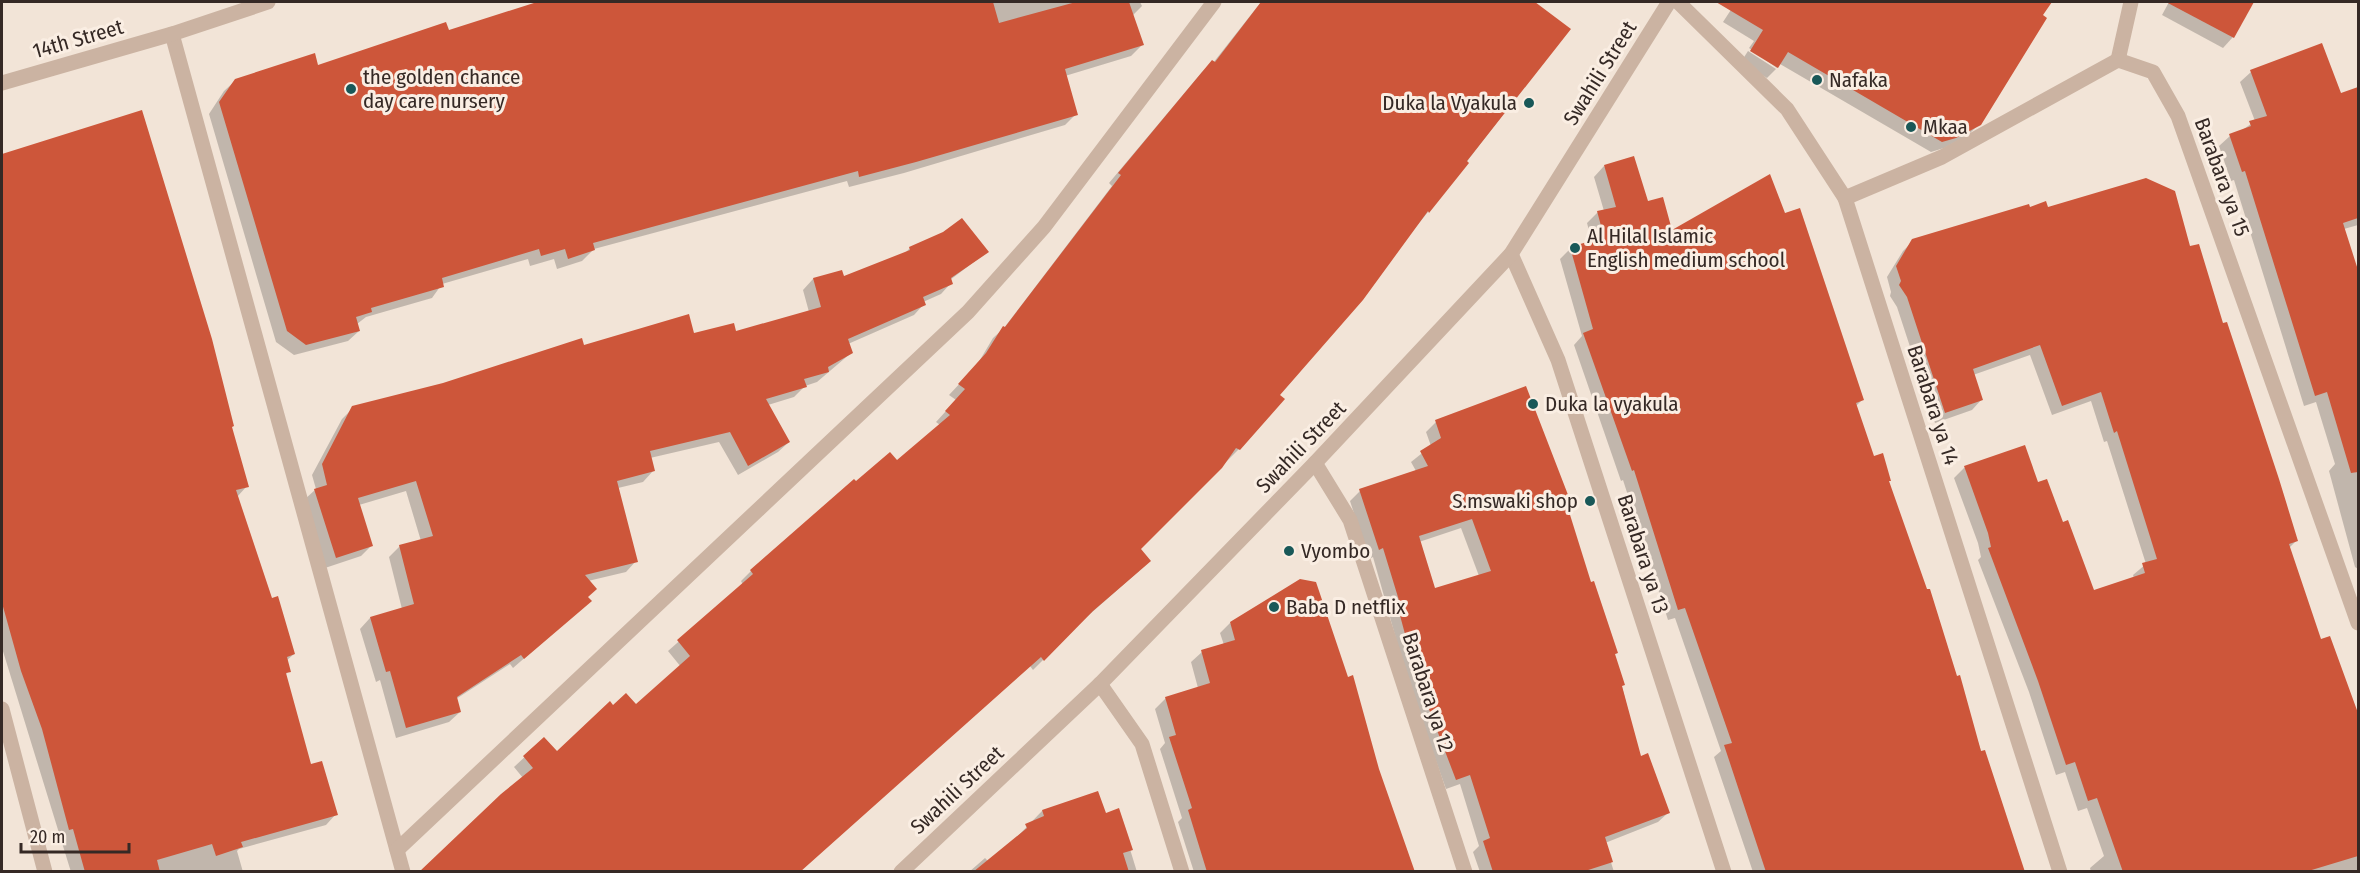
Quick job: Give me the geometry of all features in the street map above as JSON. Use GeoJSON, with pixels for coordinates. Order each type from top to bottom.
{"type":"FeatureCollection","features":[{"type":"Feature","properties":{"kind":"street","name":"14th Street"},"geometry":{"type":"LineString","coordinates":[[2,83],[172,34],[268,2]]}},
{"type":"Feature","properties":{"kind":"street"},"geometry":{"type":"LineString","coordinates":[[397,850],[968,312],[1044,227],[1214,2]]}},
{"type":"Feature","properties":{"kind":"street","name":"Swahili Street"},"geometry":{"type":"LineString","coordinates":[[901,872],[1100,684],[1315,463],[1512,254],[1669,2]]}},
{"type":"Feature","properties":{"kind":"street","name":"Barabara ya 14"},"geometry":{"type":"LineString","coordinates":[[1678,2],[1787,109],[1845,198],[2060,872]]}},
{"type":"Feature","properties":{"kind":"street"},"geometry":{"type":"LineString","coordinates":[[1845,198],[1942,157],[2118,60],[2131,2]]}},
{"type":"Feature","properties":{"kind":"street"},"geometry":{"type":"LineString","coordinates":[[172,34],[403,872]]}},
{"type":"Feature","properties":{"kind":"street","name":"Barabara ya 15"},"geometry":{"type":"LineString","coordinates":[[2118,60],[2153,72],[2178,116],[2358,623]]}},
{"type":"Feature","properties":{"kind":"street","name":"Barabara ya 13"},"geometry":{"type":"LineString","coordinates":[[1512,254],[1558,360],[1724,872]]}},
{"type":"Feature","properties":{"kind":"street","name":"Barabara ya 12"},"geometry":{"type":"LineString","coordinates":[[1315,463],[1350,520],[1465,872]]}},
{"type":"Feature","properties":{"kind":"street"},"geometry":{"type":"LineString","coordinates":[[1100,684],[1142,744],[1182,872]]}},
{"type":"Feature","properties":{"kind":"street"},"geometry":{"type":"LineString","coordinates":[[2,710],[45,872]]}},
{"type":"Feature","properties":{"kind":"building"},"geometry":{"type":"Polygon","coordinates":[[[537,2],[993,2],[999,23],[1076,2],[1129,2],[1144,45],[1065,69],[1078,115],[916,162],[859,177],[858,171],[593,243],[595,250],[568,259],[565,249],[541,256],[539,249],[442,278],[444,287],[371,308],[372,312],[356,317],[360,331],[306,345],[287,331],[219,102],[235,79],[315,53],[318,65],[446,22],[449,30],[537,2]]]}},
{"type":"Feature","properties":{"kind":"building"},"geometry":{"type":"Polygon","coordinates":[[[1261,2],[1535,2],[1571,29],[1467,161],[1469,163],[1429,213],[1428,211],[1363,300],[1280,395],[1285,399],[1240,450],[1236,448],[1222,468],[1141,549],[1151,561],[1093,611],[1044,661],[1041,657],[800,872],[419,872],[501,794],[533,768],[523,756],[544,737],[557,751],[610,701],[613,705],[626,693],[636,704],[690,656],[677,640],[753,574],[750,570],[854,479],[856,481],[890,452],[897,460],[950,415],[945,411],[965,389],[958,384],[986,353],[1003,326],[1005,327],[1121,175],[1118,173],[1212,60],[1215,62],[1261,2]]]}},
{"type":"Feature","properties":{"kind":"building"},"geometry":{"type":"Polygon","coordinates":[[[1716,2],[2052,2],[2043,15],[2047,18],[1981,125],[1956,138],[1942,142],[1788,52],[1778,68],[1750,51],[1763,30],[1716,2]]]}},
{"type":"Feature","properties":{"kind":"building"},"geometry":{"type":"Polygon","coordinates":[[[2166,2],[2254,2],[2234,38],[2166,2]]]}},
{"type":"Feature","properties":{"kind":"building"},"geometry":{"type":"Polygon","coordinates":[[[2322,43],[2341,93],[2358,87],[2358,218],[2343,223],[2358,270],[2358,472],[2351,473],[2327,392],[2315,396],[2245,171],[2242,172],[2229,134],[2251,126],[2249,121],[2267,116],[2250,70],[2322,43]]]}},
{"type":"Feature","properties":{"kind":"building"},"geometry":{"type":"Polygon","coordinates":[[[142,110],[212,339],[234,426],[232,427],[249,487],[236,490],[272,598],[278,596],[295,654],[287,657],[291,672],[286,673],[311,764],[322,761],[338,815],[241,842],[243,847],[216,856],[212,844],[157,860],[160,872],[85,872],[73,829],[69,830],[42,729],[21,671],[2,603],[2,154],[142,110]]]}},
{"type":"Feature","properties":{"kind":"building"},"geometry":{"type":"Polygon","coordinates":[[[1634,156],[1648,201],[1663,197],[1672,230],[1770,174],[1785,213],[1800,208],[1864,400],[1856,403],[1874,456],[1883,453],[1891,481],[1889,481],[1927,589],[1930,589],[1957,676],[1960,675],[1981,751],[1985,750],[2025,872],[1766,872],[1724,745],[1732,743],[1685,608],[1678,610],[1634,470],[1632,471],[1583,333],[1593,329],[1570,247],[1604,237],[1597,211],[1616,207],[1604,165],[1634,156]]]}},
{"type":"Feature","properties":{"kind":"building"},"geometry":{"type":"Polygon","coordinates":[[[2146,178],[2175,191],[2190,246],[2199,244],[2223,323],[2227,322],[2279,479],[2298,541],[2289,544],[2321,639],[2330,636],[2358,713],[2358,856],[2305,872],[2123,872],[2097,798],[2088,801],[2075,762],[2066,765],[2038,681],[1988,548],[1991,547],[1988,533],[1964,466],[2025,445],[2038,482],[2047,479],[2063,522],[2068,520],[2094,590],[2145,573],[2142,563],[2157,559],[2117,431],[2114,433],[2101,392],[2062,406],[2040,345],[1973,369],[1983,400],[1945,413],[1907,297],[1899,285],[1901,281],[1896,266],[1912,239],[2029,204],[2030,207],[2046,201],[2048,207],[2146,178]]]}},
{"type":"Feature","properties":{"kind":"building"},"geometry":{"type":"Polygon","coordinates":[[[962,218],[989,252],[951,278],[953,284],[923,297],[926,305],[848,339],[853,353],[828,367],[829,372],[804,379],[807,387],[766,399],[790,442],[748,466],[730,432],[650,451],[655,471],[617,481],[638,562],[585,575],[597,589],[588,597],[592,601],[524,659],[521,655],[457,697],[461,712],[406,728],[390,671],[386,672],[370,617],[414,604],[399,545],[433,536],[416,481],[358,498],[373,546],[336,558],[314,489],[327,485],[322,464],[352,406],[443,383],[582,338],[584,345],[689,314],[694,333],[734,323],[736,331],[821,307],[813,278],[842,270],[844,276],[910,250],[909,247],[943,232],[962,218]]]}},
{"type":"Feature","properties":{"kind":"building"},"geometry":{"type":"Polygon","coordinates":[[[1526,386],[1570,500],[1566,502],[1591,582],[1594,581],[1618,653],[1615,654],[1625,685],[1622,686],[1641,756],[1648,753],[1670,813],[1605,837],[1613,862],[1582,872],[1493,872],[1483,841],[1490,838],[1470,775],[1456,780],[1416,675],[1398,608],[1401,607],[1383,548],[1379,550],[1359,489],[1428,466],[1420,451],[1441,438],[1435,420],[1526,386]],[[1472,519],[1419,536],[1435,588],[1491,571],[1472,519]]]}},
{"type":"Feature","properties":{"kind":"building"},"geometry":{"type":"Polygon","coordinates":[[[1300,579],[1316,582],[1348,677],[1353,675],[1379,769],[1415,872],[1207,872],[1188,810],[1192,808],[1169,737],[1176,735],[1165,697],[1210,683],[1201,650],[1235,640],[1230,622],[1300,579]]]}},
{"type":"Feature","properties":{"kind":"building"},"geometry":{"type":"Polygon","coordinates":[[[1098,791],[1106,813],[1119,808],[1133,850],[1123,853],[1129,872],[973,872],[1027,828],[1025,824],[1044,816],[1042,810],[1098,791]]]}},
{"type":"Feature","properties":{"kind":"place","name":"Nafaka"},"geometry":{"type":"Point","coordinates":[1817,80]}},
{"type":"Feature","properties":{"kind":"place","name":"the golden chance day care nursery"},"geometry":{"type":"Point","coordinates":[351,89]}},
{"type":"Feature","properties":{"kind":"place","name":"Duka la Vyakula"},"geometry":{"type":"Point","coordinates":[1529,103]}},
{"type":"Feature","properties":{"kind":"place","name":"Mkaa"},"geometry":{"type":"Point","coordinates":[1911,127]}},
{"type":"Feature","properties":{"kind":"place","name":"Al Hilal Islamic English medium school"},"geometry":{"type":"Point","coordinates":[1575,248]}},
{"type":"Feature","properties":{"kind":"place","name":"Duka la vyakula"},"geometry":{"type":"Point","coordinates":[1533,404]}},
{"type":"Feature","properties":{"kind":"place","name":"S.mswaki shop"},"geometry":{"type":"Point","coordinates":[1590,501]}},
{"type":"Feature","properties":{"kind":"place","name":"Vyombo"},"geometry":{"type":"Point","coordinates":[1289,551]}},
{"type":"Feature","properties":{"kind":"place","name":"Baba D netflix"},"geometry":{"type":"Point","coordinates":[1274,607]}}]}
